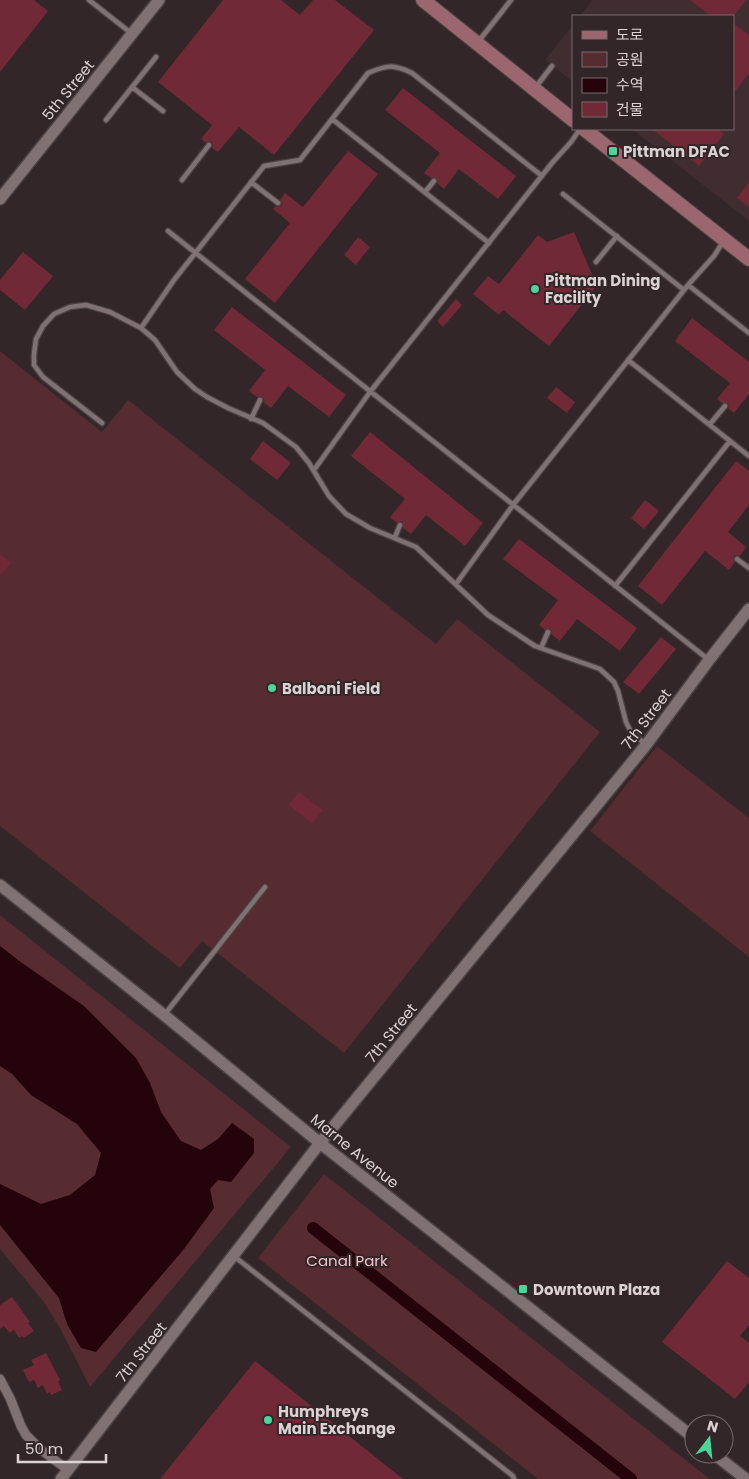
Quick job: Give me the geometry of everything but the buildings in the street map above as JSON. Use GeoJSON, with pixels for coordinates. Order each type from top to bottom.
{"type":"FeatureCollection","features":[{"type":"Feature","properties":{"kind":"main road"},"geometry":{"type":"LineString","coordinates":[[423,0],[572,119]]}},
{"type":"Feature","properties":{"kind":"main road"},"geometry":{"type":"LineString","coordinates":[[585,130],[749,259]]}},
{"type":"Feature","properties":{"kind":"street","name":"5th Street"},"geometry":{"type":"LineString","coordinates":[[0,199],[159,0]]}},
{"type":"Feature","properties":{"kind":"street","name":"7th Street"},"geometry":{"type":"LineString","coordinates":[[65,1474],[320,1143],[646,745],[749,609]]}},
{"type":"Feature","properties":{"kind":"street","name":"Marne Avenue"},"geometry":{"type":"LineString","coordinates":[[0,885],[164,1015],[320,1143],[684,1430]]}},
{"type":"Feature","properties":{"kind":"street"},"geometry":{"type":"LineString","coordinates":[[0,1379],[26,1434],[65,1474]]}},
{"type":"Feature","properties":{"kind":"street"},"geometry":{"type":"LineString","coordinates":[[727,1464],[746,1479]]}},
{"type":"Feature","properties":{"kind":"lane"},"geometry":{"type":"LineString","coordinates":[[89,0],[132,34]]}},
{"type":"Feature","properties":{"kind":"lane"},"geometry":{"type":"LineString","coordinates":[[477,44],[511,0]]}},
{"type":"Feature","properties":{"kind":"lane"},"geometry":{"type":"LineString","coordinates":[[106,120],[156,57]]}},
{"type":"Feature","properties":{"kind":"lane"},"geometry":{"type":"LineString","coordinates":[[141,328],[174,280],[264,166],[300,160],[368,73],[381,67],[397,66],[412,73],[542,176]]}},
{"type":"Feature","properties":{"kind":"lane"},"geometry":{"type":"LineString","coordinates":[[534,89],[552,66]]}},
{"type":"Feature","properties":{"kind":"lane"},"geometry":{"type":"LineString","coordinates":[[132,87],[163,111]]}},
{"type":"Feature","properties":{"kind":"lane"},"geometry":{"type":"LineString","coordinates":[[332,119],[489,243]]}},
{"type":"Feature","properties":{"kind":"lane"},"geometry":{"type":"LineString","coordinates":[[314,470],[370,392],[579,130]]}},
{"type":"Feature","properties":{"kind":"lane"},"geometry":{"type":"LineString","coordinates":[[182,180],[209,145]]}},
{"type":"Feature","properties":{"kind":"lane"},"geometry":{"type":"LineString","coordinates":[[425,192],[434,181]]}},
{"type":"Feature","properties":{"kind":"lane"},"geometry":{"type":"LineString","coordinates":[[251,182],[278,203]]}},
{"type":"Feature","properties":{"kind":"lane"},"geometry":{"type":"LineString","coordinates":[[563,194],[684,290]]}},
{"type":"Feature","properties":{"kind":"lane"},"geometry":{"type":"LineString","coordinates":[[168,231],[709,660]]}},
{"type":"Feature","properties":{"kind":"lane"},"geometry":{"type":"LineString","coordinates":[[596,262],[617,236]]}},
{"type":"Feature","properties":{"kind":"lane"},"geometry":{"type":"LineString","coordinates":[[456,584],[513,505],[688,285],[714,256],[724,240]]}},
{"type":"Feature","properties":{"kind":"lane"},"geometry":{"type":"LineString","coordinates":[[688,285],[749,333]]}},
{"type":"Feature","properties":{"kind":"lane"},"geometry":{"type":"LineString","coordinates":[[102,423],[43,377],[34,364],[36,339],[43,326],[54,314],[70,307],[86,305],[110,312],[141,328],[155,340],[177,372],[195,388],[207,397],[270,428],[296,447],[314,470],[329,496],[346,514],[370,528],[416,547],[474,603],[522,638],[541,648],[600,669],[607,674],[614,682],[618,691],[626,722],[631,732],[646,745]]}},
{"type":"Feature","properties":{"kind":"lane"},"geometry":{"type":"LineString","coordinates":[[628,360],[749,456]]}},
{"type":"Feature","properties":{"kind":"lane"},"geometry":{"type":"LineString","coordinates":[[251,419],[260,400]]}},
{"type":"Feature","properties":{"kind":"lane"},"geometry":{"type":"LineString","coordinates":[[710,424],[724,406]]}},
{"type":"Feature","properties":{"kind":"lane"},"geometry":{"type":"LineString","coordinates":[[615,586],[730,441]]}},
{"type":"Feature","properties":{"kind":"lane"},"geometry":{"type":"LineString","coordinates":[[395,537],[400,525]]}},
{"type":"Feature","properties":{"kind":"lane"},"geometry":{"type":"LineString","coordinates":[[738,559],[749,568]]}},
{"type":"Feature","properties":{"kind":"lane"},"geometry":{"type":"LineString","coordinates":[[541,648],[548,632]]}},
{"type":"Feature","properties":{"kind":"lane"},"geometry":{"type":"LineString","coordinates":[[164,1015],[266,887]]}},
{"type":"Feature","properties":{"kind":"lane"},"geometry":{"type":"LineString","coordinates":[[234,1256],[513,1476],[514,1479]]}},
{"type":"Feature","properties":{"kind":"shaded area"},"geometry":{"type":"Polygon","coordinates":[[[593,0],[749,0],[749,221],[633,130],[734,130],[734,15],[581,15],[593,0]]]}},
{"type":"Feature","properties":{"kind":"shaded area"},"geometry":{"type":"Polygon","coordinates":[[[572,26],[572,81],[545,60],[572,26]]]}},
{"type":"Feature","properties":{"kind":"green space","name":"Balboni Field"},"geometry":{"type":"Polygon","coordinates":[[[0,351],[102,432],[128,400],[436,644],[457,619],[600,732],[344,1053],[202,941],[180,968],[0,826],[0,351]]]}},
{"type":"Feature","properties":{"kind":"green space"},"geometry":{"type":"Polygon","coordinates":[[[657,746],[749,818],[749,957],[590,831],[657,746]]]}},
{"type":"Feature","properties":{"kind":"green space"},"geometry":{"type":"Polygon","coordinates":[[[0,915],[291,1147],[90,1387],[61,1330],[43,1301],[0,1249],[0,915]]]}},
{"type":"Feature","properties":{"kind":"green space","name":"Canal Park"},"geometry":{"type":"Polygon","coordinates":[[[324,1174],[684,1458],[684,1464],[691,1464],[710,1479],[538,1479],[258,1258],[324,1174]]]}},
{"type":"Feature","properties":{"kind":"water"},"geometry":{"type":"Polygon","coordinates":[[[0,946],[84,1006],[136,1058],[150,1083],[161,1112],[181,1141],[201,1150],[218,1139],[232,1123],[254,1139],[254,1153],[231,1182],[218,1180],[210,1189],[214,1208],[184,1249],[96,1352],[81,1348],[67,1324],[59,1298],[0,1225],[0,1184],[41,1204],[70,1195],[95,1175],[101,1153],[77,1124],[31,1095],[12,1074],[0,1066],[0,946]]]}},
{"type":"Feature","properties":{"kind":"waterway"},"geometry":{"type":"LineString","coordinates":[[313,1228],[631,1479]]}},
{"type":"Feature","properties":{"kind":"place","name":"Pittman DFAC"},"geometry":{"type":"Point","coordinates":[613,151]}},
{"type":"Feature","properties":{"kind":"place","name":"Pittman Dining Facility"},"geometry":{"type":"Point","coordinates":[535,289]}},
{"type":"Feature","properties":{"kind":"place","name":"Balboni Field"},"geometry":{"type":"Point","coordinates":[272,688]}},
{"type":"Feature","properties":{"kind":"place","name":"Downtown Plaza"},"geometry":{"type":"Point","coordinates":[523,1289]}},
{"type":"Feature","properties":{"kind":"place","name":"Humphreys Main Exchange"},"geometry":{"type":"Point","coordinates":[268,1420]}}]}
